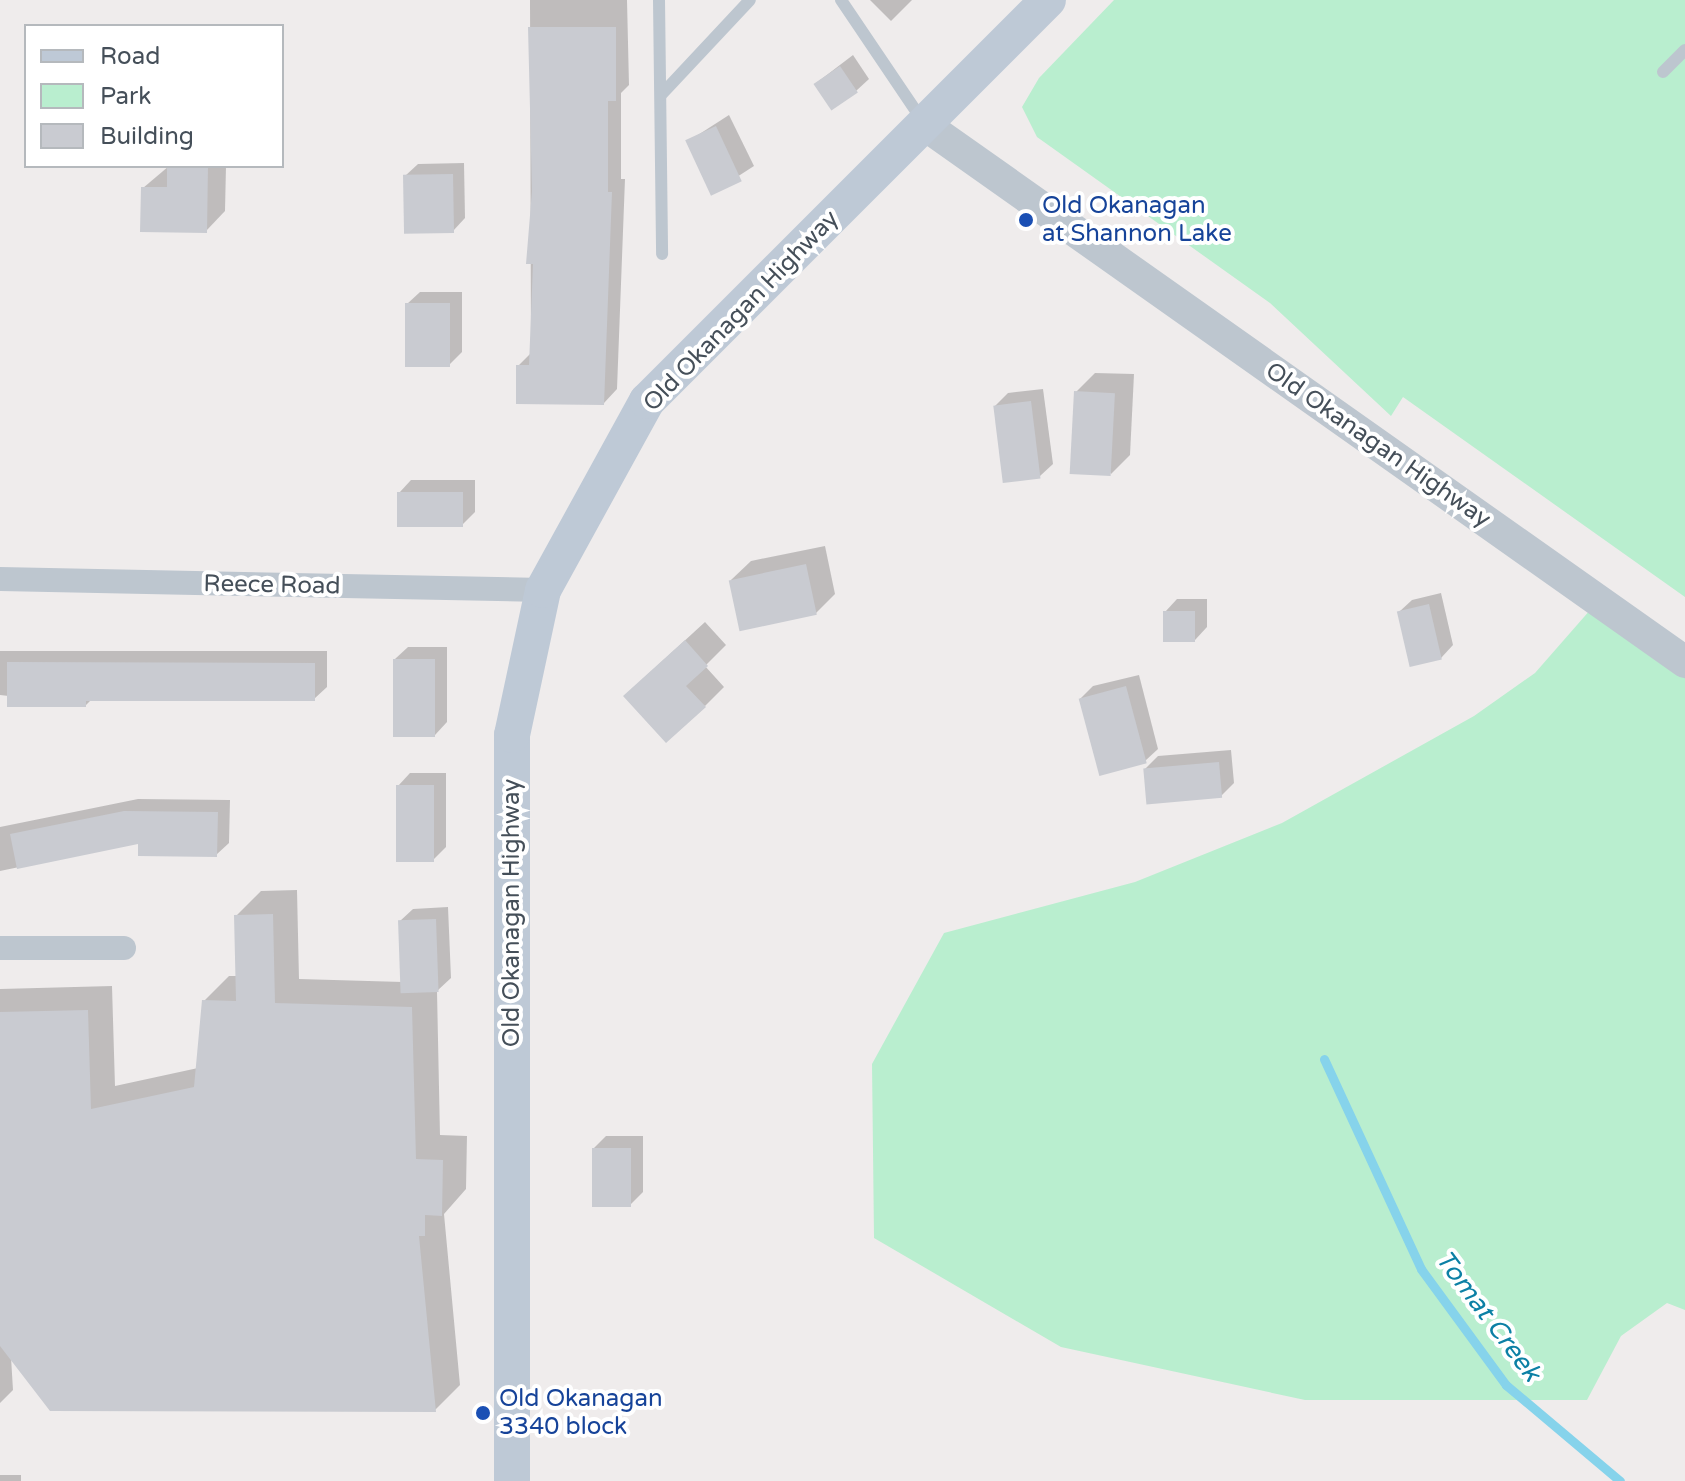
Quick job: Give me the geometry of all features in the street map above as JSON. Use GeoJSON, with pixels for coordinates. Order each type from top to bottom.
{"type":"FeatureCollection","features":[{"type":"Feature","properties":{"kind":"main road"},"geometry":{"type":"LineString","coordinates":[[925,125],[1048,0]]}},
{"type":"Feature","properties":{"kind":"main road","name":"Old Okanagan Highway"},"geometry":{"type":"LineString","coordinates":[[512,1481],[512,735],[543,590],[647,401],[925,125]]}},
{"type":"Feature","properties":{"kind":"street","name":"Old Okanagan Highway"},"geometry":{"type":"LineString","coordinates":[[925,125],[1685,662]]}},
{"type":"Feature","properties":{"kind":"street","name":"Reece Road"},"geometry":{"type":"LineString","coordinates":[[0,579],[543,590]]}},
{"type":"Feature","properties":{"kind":"street"},"geometry":{"type":"LineString","coordinates":[[0,948],[124,948]]}},
{"type":"Feature","properties":{"kind":"lane"},"geometry":{"type":"LineString","coordinates":[[659,0],[662,254]]}},
{"type":"Feature","properties":{"kind":"lane"},"geometry":{"type":"LineString","coordinates":[[661,95],[750,0]]}},
{"type":"Feature","properties":{"kind":"lane"},"geometry":{"type":"LineString","coordinates":[[841,0],[925,125]]}},
{"type":"Feature","properties":{"kind":"lane"},"geometry":{"type":"LineString","coordinates":[[1663,72],[1685,50]]}},
{"type":"Feature","properties":{"kind":"green space"},"geometry":{"type":"Polygon","coordinates":[[[1114,0],[1685,0],[1685,597],[1403,397],[1391,416],[1270,303],[1037,137],[1022,107],[1039,78],[1114,0]]]}},
{"type":"Feature","properties":{"kind":"green space"},"geometry":{"type":"Polygon","coordinates":[[[1598,601],[1685,658],[1685,1310],[1667,1303],[1621,1336],[1587,1400],[1305,1400],[1061,1347],[874,1238],[872,1064],[944,933],[1135,882],[1282,823],[1474,716],[1535,673],[1598,601]]]}},
{"type":"Feature","properties":{"kind":"building"},"geometry":{"type":"Polygon","coordinates":[[[528,27],[616,27],[616,101],[608,101],[608,192],[612,192],[604,405],[516,404],[516,365],[529,365],[533,264],[526,264],[532,191],[528,27]]]}},
{"type":"Feature","properties":{"kind":"building"},"geometry":{"type":"Polygon","coordinates":[[[840,66],[858,93],[831,110],[813,84],[840,66]]]}},
{"type":"Feature","properties":{"kind":"building"},"geometry":{"type":"Polygon","coordinates":[[[716,126],[742,181],[711,196],[685,140],[716,126]]]}},
{"type":"Feature","properties":{"kind":"building"},"geometry":{"type":"Polygon","coordinates":[[[167,168],[208,168],[207,233],[140,232],[141,187],[167,187],[167,168]]]}},
{"type":"Feature","properties":{"kind":"building"},"geometry":{"type":"Polygon","coordinates":[[[453,174],[454,233],[404,234],[403,175],[453,174]]]}},
{"type":"Feature","properties":{"kind":"building"},"geometry":{"type":"Polygon","coordinates":[[[405,303],[450,303],[450,367],[405,367],[405,303]]]}},
{"type":"Feature","properties":{"kind":"building"},"geometry":{"type":"Polygon","coordinates":[[[1074,391],[1115,393],[1111,476],[1070,474],[1074,391]]]}},
{"type":"Feature","properties":{"kind":"building"},"geometry":{"type":"Polygon","coordinates":[[[1031,401],[1041,478],[1003,483],[993,406],[1031,401]]]}},
{"type":"Feature","properties":{"kind":"building"},"geometry":{"type":"Polygon","coordinates":[[[397,492],[463,492],[463,527],[397,527],[397,492]]]}},
{"type":"Feature","properties":{"kind":"building"},"geometry":{"type":"Polygon","coordinates":[[[806,564],[817,615],[740,631],[729,580],[806,564]]]}},
{"type":"Feature","properties":{"kind":"building"},"geometry":{"type":"Polygon","coordinates":[[[1429,604],[1442,660],[1410,667],[1397,611],[1429,604]]]}},
{"type":"Feature","properties":{"kind":"building"},"geometry":{"type":"Polygon","coordinates":[[[1163,611],[1195,611],[1195,642],[1163,642],[1163,611]]]}},
{"type":"Feature","properties":{"kind":"building"},"geometry":{"type":"Polygon","coordinates":[[[685,640],[708,666],[686,686],[706,707],[666,743],[623,696],[685,640]]]}},
{"type":"Feature","properties":{"kind":"building"},"geometry":{"type":"Polygon","coordinates":[[[393,659],[435,659],[435,737],[393,737],[393,659]]]}},
{"type":"Feature","properties":{"kind":"building"},"geometry":{"type":"Polygon","coordinates":[[[7,662],[315,663],[315,701],[86,701],[86,707],[7,707],[7,662]]]}},
{"type":"Feature","properties":{"kind":"building"},"geometry":{"type":"Polygon","coordinates":[[[1126,686],[1147,763],[1099,776],[1079,699],[1126,686]]]}},
{"type":"Feature","properties":{"kind":"building"},"geometry":{"type":"Polygon","coordinates":[[[1219,762],[1222,798],[1146,804],[1143,769],[1219,762]]]}},
{"type":"Feature","properties":{"kind":"building"},"geometry":{"type":"Polygon","coordinates":[[[396,785],[434,785],[434,862],[396,862],[396,785]]]}},
{"type":"Feature","properties":{"kind":"building"},"geometry":{"type":"Polygon","coordinates":[[[124,811],[218,812],[217,857],[138,856],[138,844],[17,869],[10,834],[124,811]]]}},
{"type":"Feature","properties":{"kind":"building"},"geometry":{"type":"Polygon","coordinates":[[[273,914],[275,1003],[412,1007],[416,1159],[443,1160],[442,1216],[425,1215],[425,1236],[419,1236],[436,1412],[50,1411],[0,1346],[0,1012],[88,1010],[91,1109],[194,1087],[202,1000],[236,1001],[234,915],[273,914]]]}},
{"type":"Feature","properties":{"kind":"building"},"geometry":{"type":"Polygon","coordinates":[[[436,919],[439,992],[401,993],[398,920],[436,919]]]}},
{"type":"Feature","properties":{"kind":"building"},"geometry":{"type":"Polygon","coordinates":[[[592,1148],[631,1148],[631,1207],[592,1207],[592,1148]]]}},
{"type":"Feature","properties":{"kind":"waterway","name":"Tomat Creek"},"geometry":{"type":"LineString","coordinates":[[1324,1059],[1421,1269],[1506,1385],[1620,1481]]}},
{"type":"Feature","properties":{"kind":"place","name":"Old Okanagan at Shannon Lake"},"geometry":{"type":"Point","coordinates":[1026,220]}},
{"type":"Feature","properties":{"kind":"place","name":"Old Okanagan 3340 block"},"geometry":{"type":"Point","coordinates":[483,1413]}}]}
